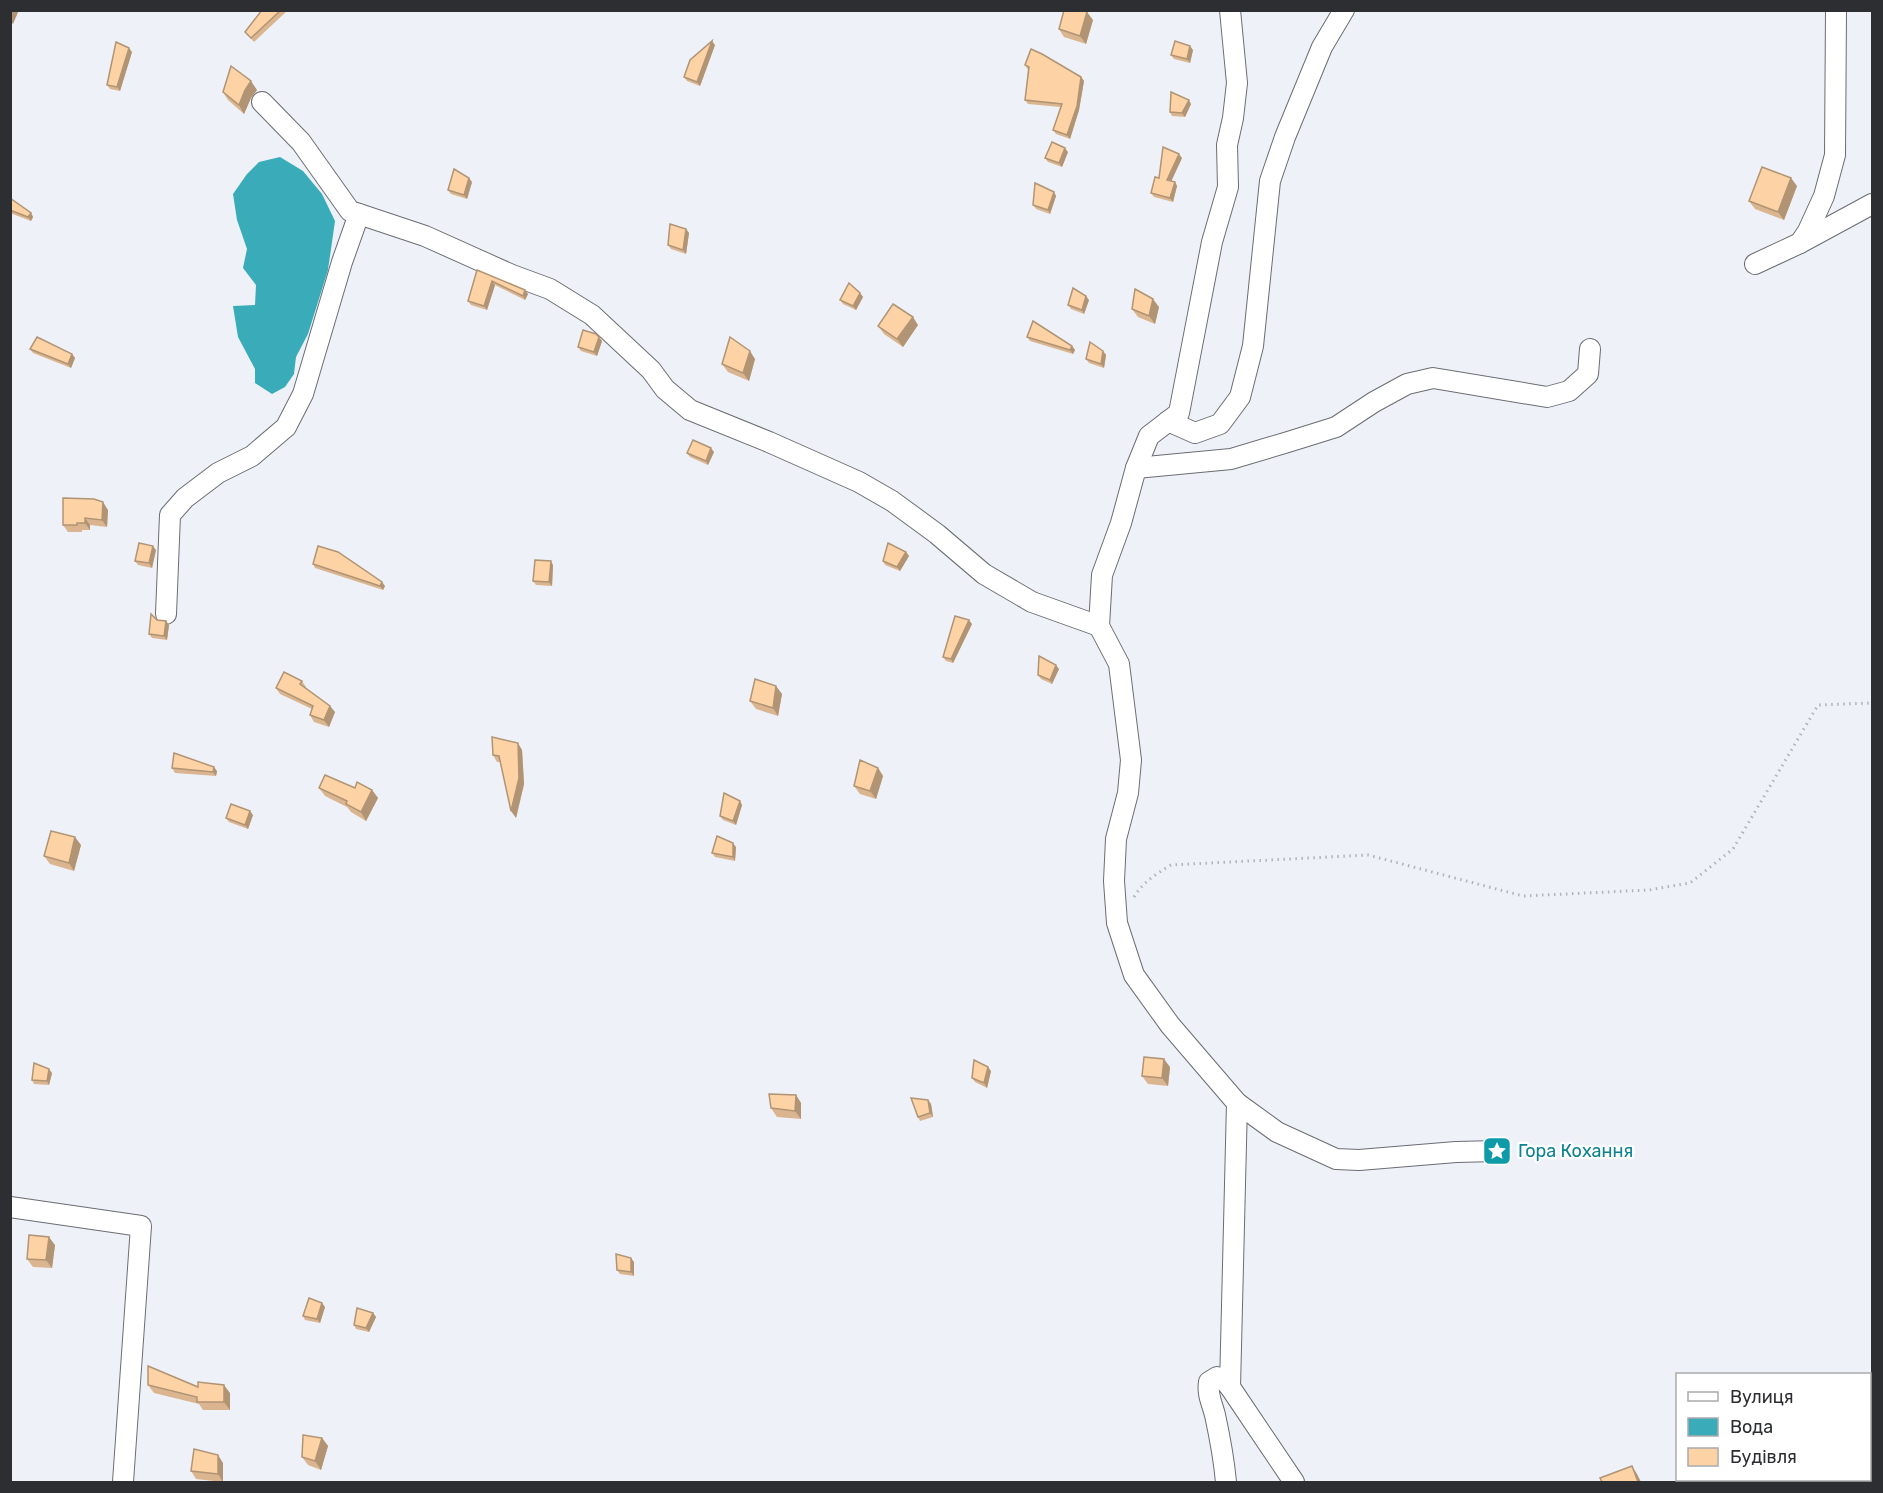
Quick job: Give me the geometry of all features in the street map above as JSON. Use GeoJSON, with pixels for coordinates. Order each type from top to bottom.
{"type":"FeatureCollection","features":[{"type":"Feature","properties":{"kind":"street"},"geometry":{"type":"LineString","coordinates":[[1230,10],[1237,83],[1227,145],[1228,187],[1212,242],[1179,413],[1149,436],[1102,575],[1099,626],[1119,664],[1131,760],[1128,794],[1116,838],[1114,881],[1117,923],[1134,975],[1170,1025],[1237,1103],[1277,1132],[1336,1159],[1359,1160],[1497,1151]]}},
{"type":"Feature","properties":{"kind":"street"},"geometry":{"type":"LineString","coordinates":[[1168,421],[1195,433],[1220,424],[1240,397],[1253,346],[1270,181],[1285,137],[1322,47],[1344,10]]}},
{"type":"Feature","properties":{"kind":"street"},"geometry":{"type":"LineString","coordinates":[[1800,243],[1824,196],[1835,155],[1836,10]]}},
{"type":"Feature","properties":{"kind":"street"},"geometry":{"type":"LineString","coordinates":[[262,102],[301,142],[350,211],[425,236],[512,275],[550,289],[592,315],[651,370],[665,389],[690,410],[859,482],[937,534],[984,574],[1032,602],[1099,626]]}},
{"type":"Feature","properties":{"kind":"street"},"geometry":{"type":"LineString","coordinates":[[1755,264],[1800,243],[1872,204]]}},
{"type":"Feature","properties":{"kind":"street"},"geometry":{"type":"LineString","coordinates":[[166,614],[170,515],[185,498],[218,472],[252,456],[286,427],[303,394],[342,262],[359,214]]}},
{"type":"Feature","properties":{"kind":"street"},"geometry":{"type":"LineString","coordinates":[[1137,468],[1231,459],[1288,442],[1336,427],[1407,384],[1433,378],[1547,397],[1569,391],[1588,374],[1590,349]]}},
{"type":"Feature","properties":{"kind":"street"},"geometry":{"type":"LineString","coordinates":[[1226,1383],[1237,1103]]}},
{"type":"Feature","properties":{"kind":"street"},"geometry":{"type":"LineString","coordinates":[[10,1207],[141,1226],[123,1482]]}},
{"type":"Feature","properties":{"kind":"street"},"geometry":{"type":"LineString","coordinates":[[1226,1482],[1224,1459],[1208,1391],[1212,1379],[1217,1377],[1226,1383],[1294,1482]]}},
{"type":"Feature","properties":{"kind":"path"},"geometry":{"type":"LineString","coordinates":[[1133,898],[1139,888],[1150,878],[1171,865],[1368,855],[1523,896],[1649,890],[1689,883],[1733,849],[1818,705],[1872,703]]}},
{"type":"Feature","properties":{"kind":"water"},"geometry":{"type":"Polygon","coordinates":[[[280,157],[303,171],[322,194],[335,221],[328,270],[308,334],[296,357],[294,374],[285,387],[272,394],[255,383],[255,369],[238,337],[233,306],[255,305],[256,285],[243,268],[247,249],[237,220],[233,194],[259,162],[280,157]]]}},
{"type":"Feature","properties":{"kind":"building"},"geometry":{"type":"Polygon","coordinates":[[[262,10],[281,10],[251,38],[245,32],[262,10]]]}},
{"type":"Feature","properties":{"kind":"building"},"geometry":{"type":"Polygon","coordinates":[[[1064,10],[1087,12],[1080,36],[1059,29],[1064,10]]]}},
{"type":"Feature","properties":{"kind":"building"},"geometry":{"type":"Polygon","coordinates":[[[712,41],[697,82],[684,77],[690,60],[712,41]]]}},
{"type":"Feature","properties":{"kind":"building"},"geometry":{"type":"Polygon","coordinates":[[[1175,41],[1190,46],[1187,59],[1171,55],[1175,41]]]}},
{"type":"Feature","properties":{"kind":"building"},"geometry":{"type":"Polygon","coordinates":[[[116,42],[129,48],[117,87],[107,85],[116,42]]]}},
{"type":"Feature","properties":{"kind":"building"},"geometry":{"type":"Polygon","coordinates":[[[1031,49],[1081,77],[1077,106],[1067,135],[1053,130],[1062,104],[1025,100],[1029,67],[1025,65],[1031,49]]]}},
{"type":"Feature","properties":{"kind":"building"},"geometry":{"type":"Polygon","coordinates":[[[231,66],[251,81],[239,105],[223,92],[231,66]]]}},
{"type":"Feature","properties":{"kind":"building"},"geometry":{"type":"Polygon","coordinates":[[[1171,92],[1189,100],[1182,113],[1170,112],[1171,92]]]}},
{"type":"Feature","properties":{"kind":"building"},"geometry":{"type":"Polygon","coordinates":[[[1052,142],[1065,148],[1059,163],[1045,158],[1052,142]]]}},
{"type":"Feature","properties":{"kind":"building"},"geometry":{"type":"Polygon","coordinates":[[[1163,147],[1179,154],[1167,180],[1175,182],[1170,198],[1151,193],[1155,177],[1159,178],[1163,147]]]}},
{"type":"Feature","properties":{"kind":"building"},"geometry":{"type":"Polygon","coordinates":[[[1762,167],[1791,178],[1778,212],[1749,201],[1762,167]]]}},
{"type":"Feature","properties":{"kind":"building"},"geometry":{"type":"Polygon","coordinates":[[[454,169],[469,178],[464,195],[448,190],[454,169]]]}},
{"type":"Feature","properties":{"kind":"building"},"geometry":{"type":"Polygon","coordinates":[[[1035,183],[1054,192],[1048,210],[1033,205],[1035,183]]]}},
{"type":"Feature","properties":{"kind":"building"},"geometry":{"type":"Polygon","coordinates":[[[10,198],[31,213],[28,217],[10,210],[10,198]]]}},
{"type":"Feature","properties":{"kind":"building"},"geometry":{"type":"Polygon","coordinates":[[[670,224],[686,229],[683,250],[668,245],[670,224]]]}},
{"type":"Feature","properties":{"kind":"building"},"geometry":{"type":"Polygon","coordinates":[[[477,270],[525,290],[523,296],[492,281],[484,306],[468,301],[477,270]]]}},
{"type":"Feature","properties":{"kind":"building"},"geometry":{"type":"Polygon","coordinates":[[[849,283],[860,293],[853,306],[840,300],[849,283]]]}},
{"type":"Feature","properties":{"kind":"building"},"geometry":{"type":"Polygon","coordinates":[[[1073,288],[1086,296],[1082,310],[1068,305],[1073,288]]]}},
{"type":"Feature","properties":{"kind":"building"},"geometry":{"type":"Polygon","coordinates":[[[1135,289],[1153,299],[1149,316],[1132,309],[1135,289]]]}},
{"type":"Feature","properties":{"kind":"building"},"geometry":{"type":"Polygon","coordinates":[[[893,304],[913,317],[897,339],[878,326],[893,304]]]}},
{"type":"Feature","properties":{"kind":"building"},"geometry":{"type":"Polygon","coordinates":[[[1033,321],[1072,346],[1070,350],[1027,337],[1033,321]]]}},
{"type":"Feature","properties":{"kind":"building"},"geometry":{"type":"Polygon","coordinates":[[[583,330],[599,337],[594,352],[578,347],[583,330]]]}},
{"type":"Feature","properties":{"kind":"building"},"geometry":{"type":"Polygon","coordinates":[[[37,337],[72,354],[68,364],[30,349],[37,337]]]}},
{"type":"Feature","properties":{"kind":"building"},"geometry":{"type":"Polygon","coordinates":[[[730,337],[750,351],[743,373],[722,364],[730,337]]]}},
{"type":"Feature","properties":{"kind":"building"},"geometry":{"type":"Polygon","coordinates":[[[1090,342],[1103,351],[1101,364],[1086,359],[1090,342]]]}},
{"type":"Feature","properties":{"kind":"building"},"geometry":{"type":"Polygon","coordinates":[[[693,440],[711,448],[706,461],[687,453],[693,440]]]}},
{"type":"Feature","properties":{"kind":"building"},"geometry":{"type":"Polygon","coordinates":[[[63,498],[94,499],[103,502],[102,520],[85,518],[85,523],[63,525],[63,498]]]}},
{"type":"Feature","properties":{"kind":"building"},"geometry":{"type":"Polygon","coordinates":[[[139,543],[153,546],[149,563],[135,561],[139,543]]]}},
{"type":"Feature","properties":{"kind":"building"},"geometry":{"type":"Polygon","coordinates":[[[888,543],[906,552],[897,567],[883,561],[888,543]]]}},
{"type":"Feature","properties":{"kind":"building"},"geometry":{"type":"Polygon","coordinates":[[[318,546],[338,552],[382,582],[380,586],[313,564],[318,546]]]}},
{"type":"Feature","properties":{"kind":"building"},"geometry":{"type":"Polygon","coordinates":[[[535,560],[551,561],[549,582],[533,581],[535,560]]]}},
{"type":"Feature","properties":{"kind":"building"},"geometry":{"type":"Polygon","coordinates":[[[151,614],[157,620],[166,621],[164,636],[149,634],[151,614]]]}},
{"type":"Feature","properties":{"kind":"building"},"geometry":{"type":"Polygon","coordinates":[[[955,616],[969,620],[951,659],[943,657],[955,616]]]}},
{"type":"Feature","properties":{"kind":"building"},"geometry":{"type":"Polygon","coordinates":[[[1039,656],[1056,665],[1050,680],[1038,675],[1039,656]]]}},
{"type":"Feature","properties":{"kind":"building"},"geometry":{"type":"Polygon","coordinates":[[[284,672],[302,681],[300,684],[330,706],[324,720],[310,715],[313,706],[276,688],[284,672]]]}},
{"type":"Feature","properties":{"kind":"building"},"geometry":{"type":"Polygon","coordinates":[[[755,679],[776,686],[773,708],[750,701],[755,679]]]}},
{"type":"Feature","properties":{"kind":"building"},"geometry":{"type":"Polygon","coordinates":[[[492,737],[518,743],[519,778],[511,811],[499,756],[493,755],[492,737]]]}},
{"type":"Feature","properties":{"kind":"building"},"geometry":{"type":"Polygon","coordinates":[[[174,753],[214,767],[213,772],[172,768],[174,753]]]}},
{"type":"Feature","properties":{"kind":"building"},"geometry":{"type":"Polygon","coordinates":[[[860,760],[878,768],[870,791],[854,786],[860,760]]]}},
{"type":"Feature","properties":{"kind":"building"},"geometry":{"type":"Polygon","coordinates":[[[325,775],[355,788],[357,782],[372,790],[361,812],[346,804],[347,801],[319,788],[325,775]]]}},
{"type":"Feature","properties":{"kind":"building"},"geometry":{"type":"Polygon","coordinates":[[[724,793],[740,801],[733,821],[720,816],[724,793]]]}},
{"type":"Feature","properties":{"kind":"building"},"geometry":{"type":"Polygon","coordinates":[[[231,804],[250,811],[245,825],[226,818],[231,804]]]}},
{"type":"Feature","properties":{"kind":"building"},"geometry":{"type":"Polygon","coordinates":[[[51,831],[75,837],[69,863],[44,856],[51,831]]]}},
{"type":"Feature","properties":{"kind":"building"},"geometry":{"type":"Polygon","coordinates":[[[717,836],[733,843],[733,857],[712,853],[717,836]]]}},
{"type":"Feature","properties":{"kind":"building"},"geometry":{"type":"Polygon","coordinates":[[[1144,1057],[1164,1059],[1162,1078],[1142,1076],[1144,1057]]]}},
{"type":"Feature","properties":{"kind":"building"},"geometry":{"type":"Polygon","coordinates":[[[974,1060],[988,1067],[984,1083],[972,1078],[974,1060]]]}},
{"type":"Feature","properties":{"kind":"building"},"geometry":{"type":"Polygon","coordinates":[[[34,1063],[49,1069],[47,1081],[32,1080],[34,1063]]]}},
{"type":"Feature","properties":{"kind":"building"},"geometry":{"type":"Polygon","coordinates":[[[769,1094],[796,1095],[795,1111],[771,1108],[769,1094]]]}},
{"type":"Feature","properties":{"kind":"building"},"geometry":{"type":"Polygon","coordinates":[[[911,1098],[928,1100],[930,1113],[918,1117],[911,1098]]]}},
{"type":"Feature","properties":{"kind":"building"},"geometry":{"type":"Polygon","coordinates":[[[29,1235],[49,1237],[46,1260],[27,1259],[29,1235]]]}},
{"type":"Feature","properties":{"kind":"building"},"geometry":{"type":"Polygon","coordinates":[[[616,1254],[631,1258],[631,1272],[617,1270],[616,1254]]]}},
{"type":"Feature","properties":{"kind":"building"},"geometry":{"type":"Polygon","coordinates":[[[309,1298],[322,1303],[317,1319],[303,1316],[309,1298]]]}},
{"type":"Feature","properties":{"kind":"building"},"geometry":{"type":"Polygon","coordinates":[[[357,1308],[373,1313],[366,1328],[354,1325],[357,1308]]]}},
{"type":"Feature","properties":{"kind":"building"},"geometry":{"type":"Polygon","coordinates":[[[148,1366],[198,1387],[198,1382],[224,1385],[224,1402],[197,1402],[197,1397],[148,1385],[148,1366]]]}},
{"type":"Feature","properties":{"kind":"building"},"geometry":{"type":"Polygon","coordinates":[[[303,1435],[322,1438],[315,1461],[302,1457],[303,1435]]]}},
{"type":"Feature","properties":{"kind":"building"},"geometry":{"type":"Polygon","coordinates":[[[194,1449],[218,1455],[218,1474],[191,1471],[194,1449]]]}},
{"type":"Feature","properties":{"kind":"building"},"geometry":{"type":"Polygon","coordinates":[[[1632,1466],[1638,1482],[1602,1482],[1600,1478],[1632,1466]]]}},
{"type":"Feature","properties":{"kind":"place","name":"Гора Кохання"},"geometry":{"type":"Point","coordinates":[1497,1151]}}]}
